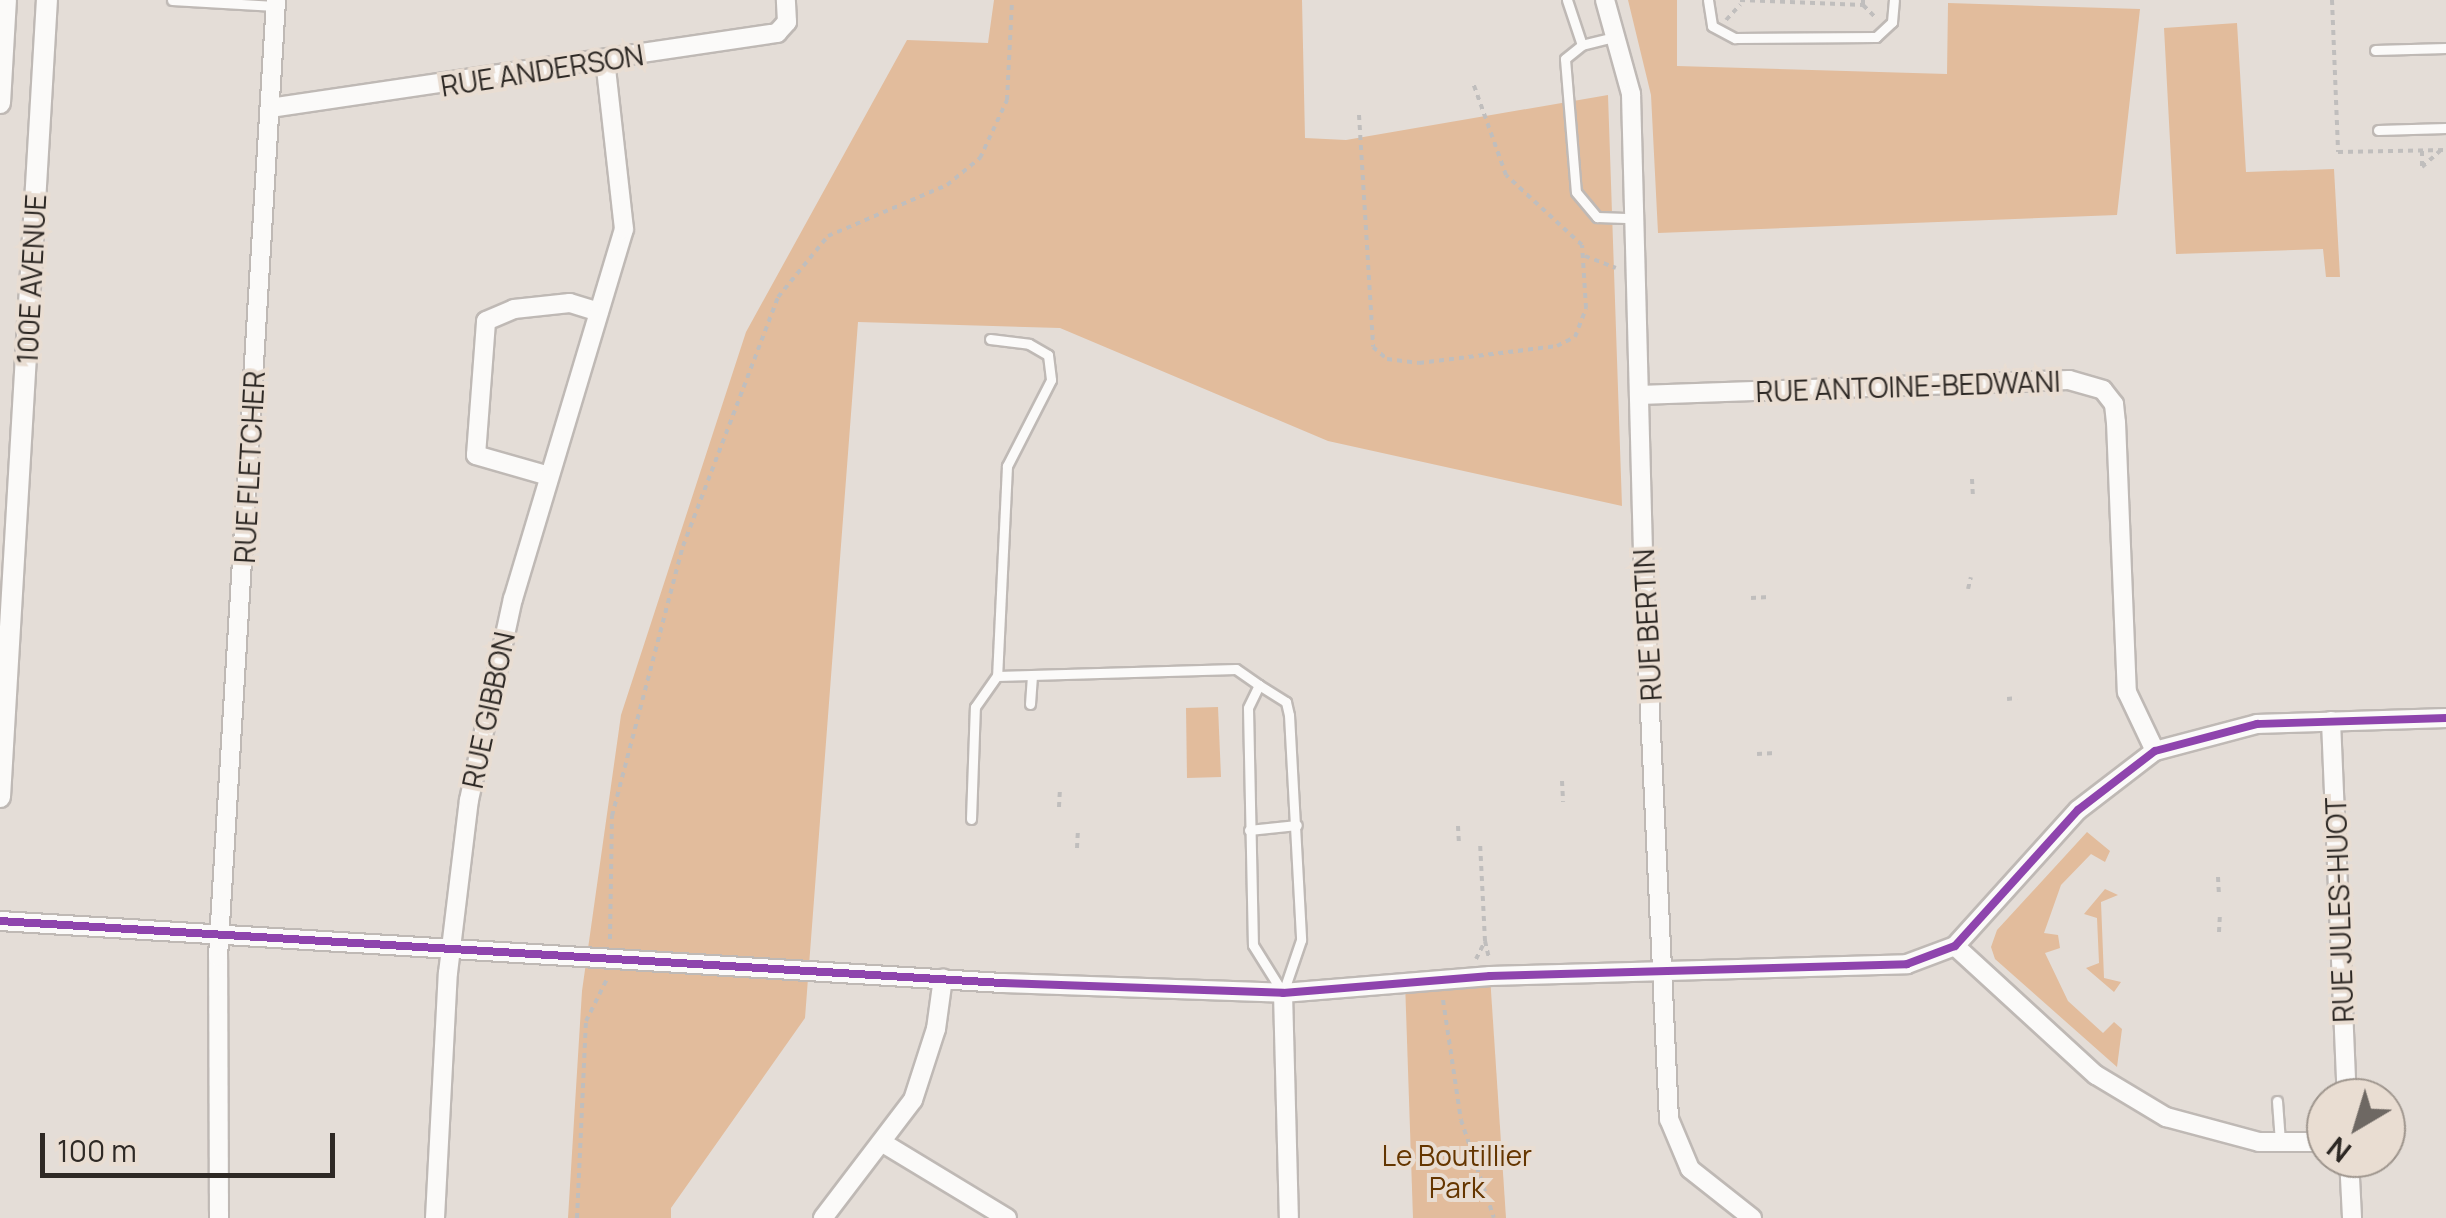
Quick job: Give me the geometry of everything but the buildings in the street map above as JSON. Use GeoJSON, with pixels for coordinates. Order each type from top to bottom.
{"type":"FeatureCollection","features":[{"type":"Feature","properties":{"kind":"street","name":"100E AVENUE"},"geometry":{"type":"LineString","coordinates":[[0,797],[48,0]]}},
{"type":"Feature","properties":{"kind":"street","name":"RUE ANDERSON"},"geometry":{"type":"LineString","coordinates":[[270,108],[777,34],[787,22],[786,0]]}},
{"type":"Feature","properties":{"kind":"street","name":"RUE BERTIN"},"geometry":{"type":"LineString","coordinates":[[1606,0],[1631,94],[1663,974],[1675,1145],[1703,1182],[1752,1218]]}},
{"type":"Feature","properties":{"kind":"street","name":"RUE FLETCHER"},"geometry":{"type":"LineString","coordinates":[[219,1218],[215,1052],[275,3]]}},
{"type":"Feature","properties":{"kind":"street"},"geometry":{"type":"LineString","coordinates":[[0,103],[4,8]]}},
{"type":"Feature","properties":{"kind":"street","name":"RUE GIBBON"},"geometry":{"type":"LineString","coordinates":[[435,1218],[453,948],[478,754],[548,476],[624,229],[605,60]]}},
{"type":"Feature","properties":{"kind":"street"},"geometry":{"type":"LineString","coordinates":[[548,476],[476,455],[486,322],[499,312],[570,303],[600,312]]}},
{"type":"Feature","properties":{"kind":"street","name":"RUE ANTOINE-BEDWANI"},"geometry":{"type":"LineString","coordinates":[[1639,395],[2069,380],[2103,390],[2114,404],[2116,422],[2127,692],[2155,751]]}},
{"type":"Feature","properties":{"kind":"street"},"geometry":{"type":"LineString","coordinates":[[0,921],[943,978],[1282,993],[1490,976],[1907,964],[1955,946],[2078,810],[2155,751],[2258,724],[2446,718]]}},
{"type":"Feature","properties":{"kind":"street","name":"RUE JULES-HUOT"},"geometry":{"type":"LineString","coordinates":[[2331,721],[2346,1078]]}},
{"type":"Feature","properties":{"kind":"street"},"geometry":{"type":"LineString","coordinates":[[1955,946],[2117,1089],[2208,1133],[2306,1142]]}},
{"type":"Feature","properties":{"kind":"street"},"geometry":{"type":"LineString","coordinates":[[823,1218],[883,1143],[926,1068],[943,978]]}},
{"type":"Feature","properties":{"kind":"street"},"geometry":{"type":"LineString","coordinates":[[1282,993],[1289,1218]]}},
{"type":"Feature","properties":{"kind":"street"},"geometry":{"type":"LineString","coordinates":[[883,1143],[1007,1218]]}},
{"type":"Feature","properties":{"kind":"street"},"geometry":{"type":"LineString","coordinates":[[2350,1178],[2352,1218]]}},
{"type":"Feature","properties":{"kind":"lane"},"geometry":{"type":"LineString","coordinates":[[172,0],[275,3]]}},
{"type":"Feature","properties":{"kind":"lane"},"geometry":{"type":"LineString","coordinates":[[1567,0],[1582,44]]}},
{"type":"Feature","properties":{"kind":"lane"},"geometry":{"type":"LineString","coordinates":[[1708,0],[1712,26],[1735,38],[1876,37],[1892,22],[1894,0]]}},
{"type":"Feature","properties":{"kind":"lane"},"geometry":{"type":"LineString","coordinates":[[1616,36],[1582,44],[1565,59],[1564,70],[1576,192],[1596,217],[1633,218]]}},
{"type":"Feature","properties":{"kind":"lane"},"geometry":{"type":"LineString","coordinates":[[2375,50],[2446,48]]}},
{"type":"Feature","properties":{"kind":"lane"},"geometry":{"type":"LineString","coordinates":[[2378,130],[2446,128]]}},
{"type":"Feature","properties":{"kind":"lane"},"geometry":{"type":"LineString","coordinates":[[970,819],[975,707],[997,676],[1006,466],[1051,380],[1048,355],[990,339]]}},
{"type":"Feature","properties":{"kind":"lane"},"geometry":{"type":"LineString","coordinates":[[997,676],[1236,669],[1286,702],[1301,940],[1282,993]]}},
{"type":"Feature","properties":{"kind":"lane"},"geometry":{"type":"LineString","coordinates":[[1030,704],[1032,675]]}},
{"type":"Feature","properties":{"kind":"lane"},"geometry":{"type":"LineString","coordinates":[[1260,685],[1248,708],[1253,945],[1282,993]]}},
{"type":"Feature","properties":{"kind":"lane"},"geometry":{"type":"LineString","coordinates":[[1249,830],[1296,824]]}},
{"type":"Feature","properties":{"kind":"lane"},"geometry":{"type":"LineString","coordinates":[[2277,1101],[2280,1142]]}},
{"type":"Feature","properties":{"kind":"path"},"geometry":{"type":"LineString","coordinates":[[610,944],[606,859],[612,816],[683,546],[778,296],[804,257],[838,229],[947,186],[980,158],[1007,100],[1012,0]]}},
{"type":"Feature","properties":{"kind":"path"},"geometry":{"type":"LineString","coordinates":[[1740,0],[1863,6],[1863,0]]}},
{"type":"Feature","properties":{"kind":"path"},"geometry":{"type":"LineString","coordinates":[[2332,0],[2338,152],[2443,150]]}},
{"type":"Feature","properties":{"kind":"path"},"geometry":{"type":"LineString","coordinates":[[1359,115],[1367,329],[1387,358],[1418,363],[1557,346],[1581,328],[1582,245],[1506,175],[1473,83]]}},
{"type":"Feature","properties":{"kind":"path"},"geometry":{"type":"LineString","coordinates":[[2422,152],[2422,167],[2443,150]]}},
{"type":"Feature","properties":{"kind":"path"},"geometry":{"type":"LineString","coordinates":[[1584,256],[1617,268]]}},
{"type":"Feature","properties":{"kind":"path"},"geometry":{"type":"LineString","coordinates":[[1972,479],[1973,496]]}},
{"type":"Feature","properties":{"kind":"path"},"geometry":{"type":"LineString","coordinates":[[1968,589],[1971,577]]}},
{"type":"Feature","properties":{"kind":"path"},"geometry":{"type":"LineString","coordinates":[[1751,598],[1769,597]]}},
{"type":"Feature","properties":{"kind":"path"},"geometry":{"type":"LineString","coordinates":[[2007,698],[2017,698]]}},
{"type":"Feature","properties":{"kind":"path"},"geometry":{"type":"LineString","coordinates":[[1757,754],[1775,754]]}},
{"type":"Feature","properties":{"kind":"path"},"geometry":{"type":"LineString","coordinates":[[1562,781],[1562,802]]}},
{"type":"Feature","properties":{"kind":"path"},"geometry":{"type":"LineString","coordinates":[[1059,808],[1060,789]]}},
{"type":"Feature","properties":{"kind":"path"},"geometry":{"type":"LineString","coordinates":[[1458,826],[1459,844]]}},
{"type":"Feature","properties":{"kind":"path"},"geometry":{"type":"LineString","coordinates":[[1077,848],[1078,830]]}},
{"type":"Feature","properties":{"kind":"path"},"geometry":{"type":"LineString","coordinates":[[1480,843],[1484,941],[1489,959]]}},
{"type":"Feature","properties":{"kind":"path"},"geometry":{"type":"LineString","coordinates":[[2218,877],[2220,896]]}},
{"type":"Feature","properties":{"kind":"path"},"geometry":{"type":"LineString","coordinates":[[2220,914],[2220,932]]}},
{"type":"Feature","properties":{"kind":"path"},"geometry":{"type":"LineString","coordinates":[[1476,959],[1484,941]]}},
{"type":"Feature","properties":{"kind":"path"},"geometry":{"type":"LineString","coordinates":[[577,1218],[586,1022],[605,988],[608,966]]}},
{"type":"Feature","properties":{"kind":"path"},"geometry":{"type":"LineString","coordinates":[[1443,999],[1461,1120],[1494,1218]]}},
{"type":"Feature","properties":{"kind":"green space"},"geometry":{"type":"Polygon","coordinates":[[[994,0],[1302,0],[1305,138],[1346,140],[1608,95],[1622,506],[1328,441],[1060,328],[858,322],[805,1018],[671,1208],[671,1218],[568,1218],[582,991],[621,715],[746,332],[907,40],[988,43],[994,0]]]}},
{"type":"Feature","properties":{"kind":"green space"},"geometry":{"type":"Polygon","coordinates":[[[1628,0],[1677,0],[1677,66],[1947,74],[1948,3],[2140,9],[2117,215],[1658,233],[1651,95],[1628,0]]]}},
{"type":"Feature","properties":{"kind":"green space"},"geometry":{"type":"Polygon","coordinates":[[[2237,23],[2246,172],[2334,169],[2340,277],[2326,277],[2323,249],[2176,254],[2164,28],[2237,23]]]}},
{"type":"Feature","properties":{"kind":"green space"},"geometry":{"type":"Polygon","coordinates":[[[1218,707],[1221,777],[1187,778],[1186,708],[1218,707]]]}},
{"type":"Feature","properties":{"kind":"green space"},"geometry":{"type":"Polygon","coordinates":[[[2087,832],[2110,851],[2105,862],[2091,854],[2061,885],[2044,933],[2058,935],[2060,948],[2045,953],[2068,1001],[2103,1033],[2114,1022],[2122,1029],[2117,1067],[1995,959],[1991,947],[1997,930],[2087,832]]]}},
{"type":"Feature","properties":{"kind":"green space"},"geometry":{"type":"Polygon","coordinates":[[[2105,889],[2118,895],[2101,902],[2104,978],[2121,982],[2114,992],[2086,968],[2099,963],[2097,918],[2084,914],[2105,889]]]}},
{"type":"Feature","properties":{"kind":"green space","name":"Le Boutillier Park"},"geometry":{"type":"Polygon","coordinates":[[[1490,976],[1506,1218],[1413,1218],[1405,981],[1490,976]]]}},
{"type":"Feature","properties":{"kind":"transit line"},"geometry":{"type":"LineString","coordinates":[[0,921],[1003,983],[1283,993],[1490,976],[1907,964],[1955,946],[2078,810],[2155,751],[2257,724],[2446,718]]}}]}
